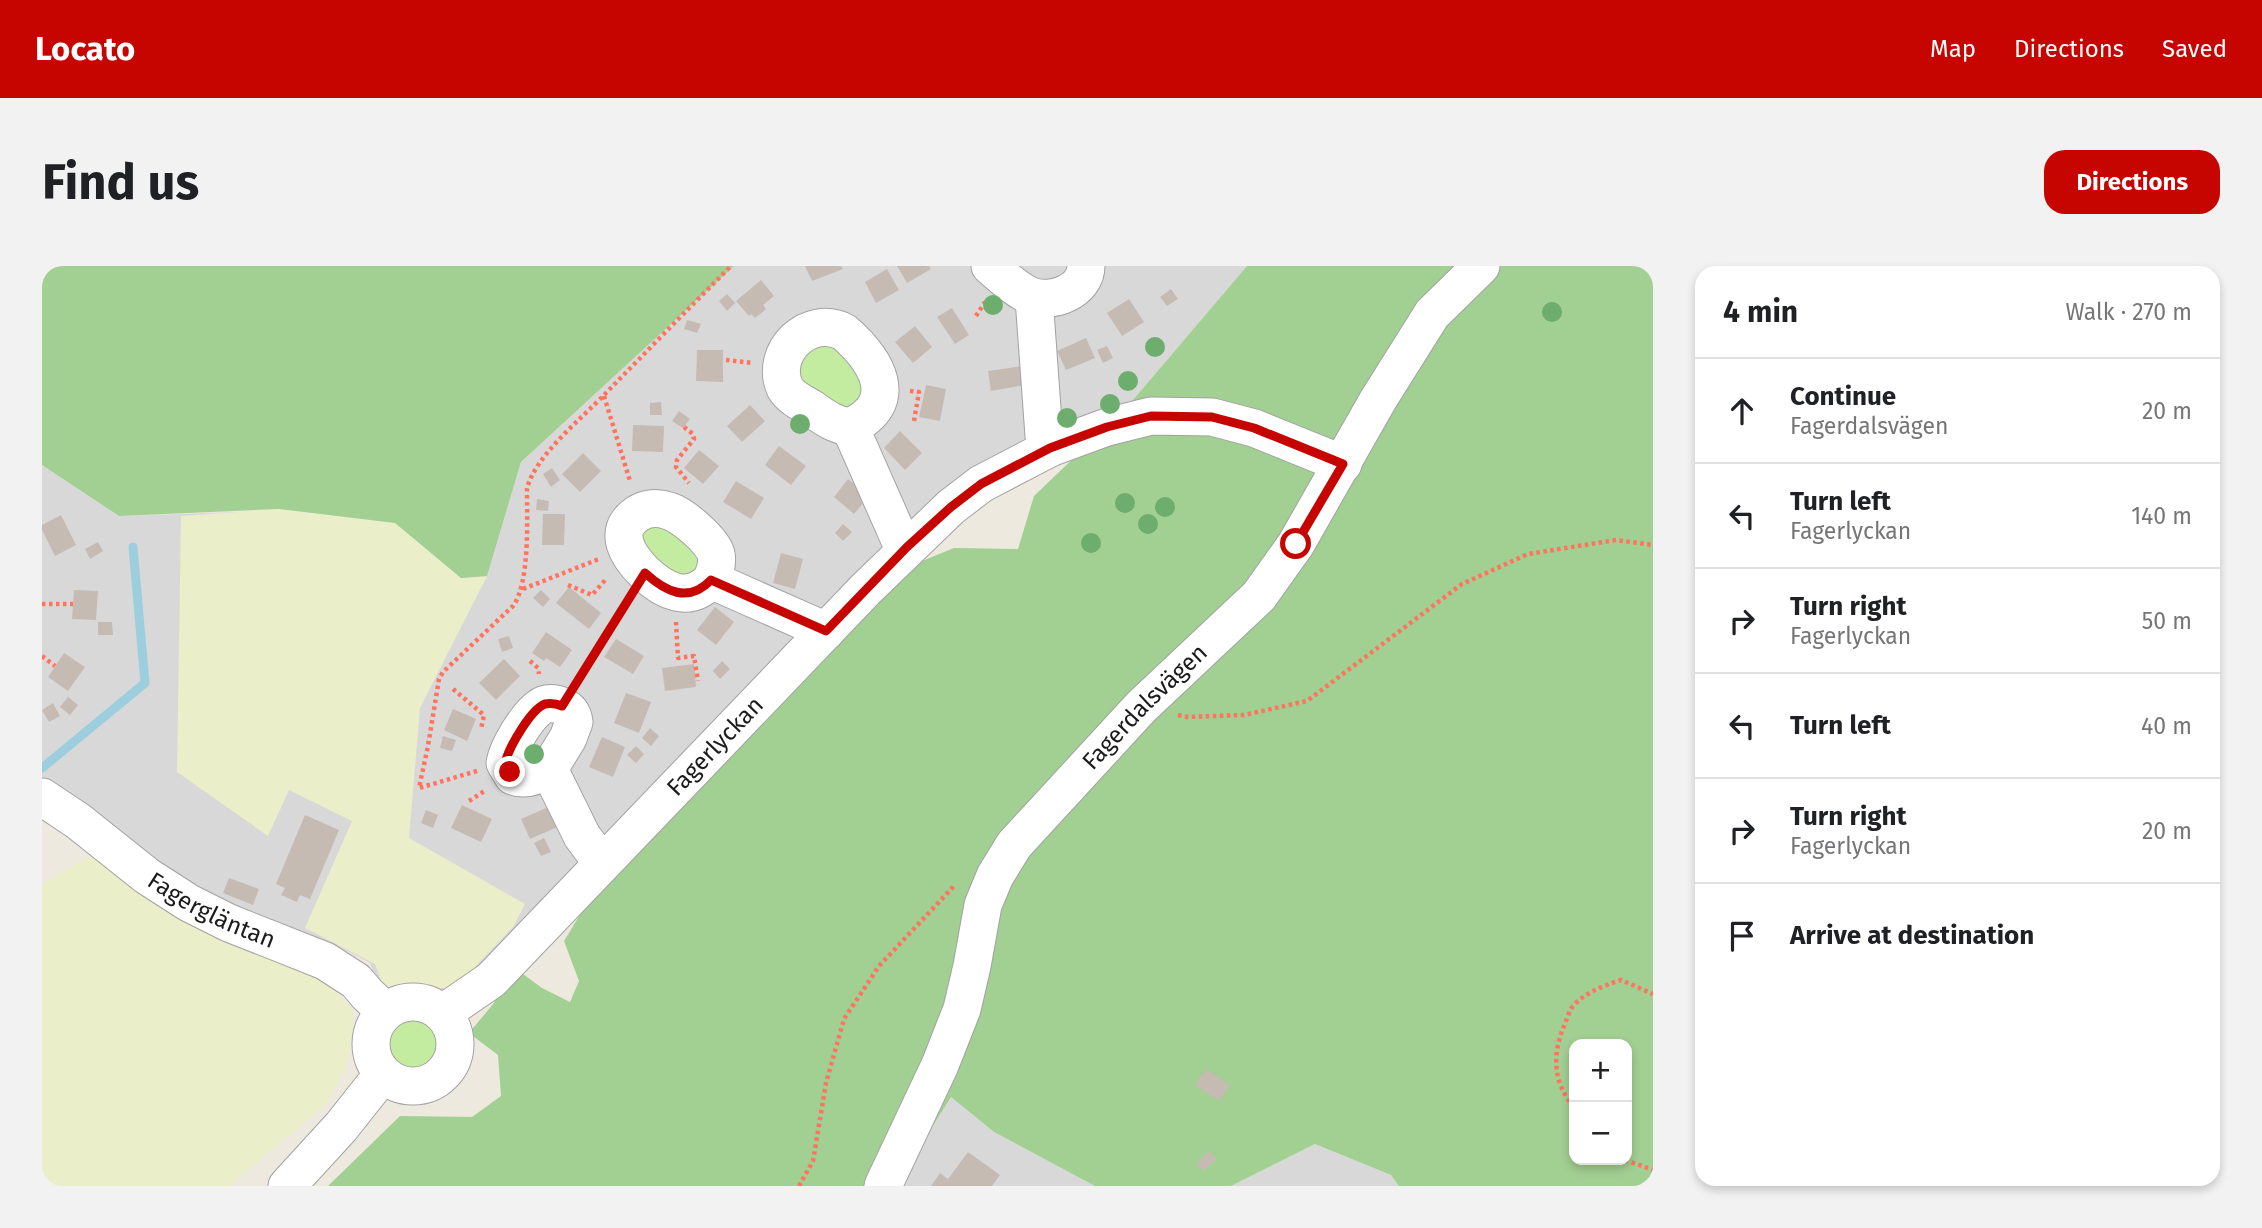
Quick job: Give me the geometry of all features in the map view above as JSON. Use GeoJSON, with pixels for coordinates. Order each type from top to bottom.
{"type":"FeatureCollection","features":[{"type":"Feature","properties":{"kind":"street"},"geometry":{"type":"LineString","coordinates":[[990,266],[1023,293],[1034,298],[1052,297],[1076,288],[1084,279],[1086,266]]}},
{"type":"Feature","properties":{"kind":"street","name":"Fagerdalsvägen"},"geometry":{"type":"LineString","coordinates":[[883,1186],[940,1065],[962,1009],[983,905],[995,876],[1014,845],[1141,707],[1259,596],[1296,544],[1378,400],[1432,314],[1481,266]]}},
{"type":"Feature","properties":{"kind":"street"},"geometry":{"type":"LineString","coordinates":[[1034,298],[1044,436],[1050,448]]}},
{"type":"Feature","properties":{"kind":"street","name":"Fagerlyckan"},"geometry":{"type":"LineString","coordinates":[[443,1013],[491,980],[907,547],[981,484],[1050,448],[1107,427],[1151,416],[1212,417],[1254,428],[1343,464]]}},
{"type":"Feature","properties":{"kind":"street"},"geometry":{"type":"LineString","coordinates":[[850,427],[899,538],[907,547]]}},
{"type":"Feature","properties":{"kind":"street"},"geometry":{"type":"LineString","coordinates":[[654,512],[690,525],[710,543],[716,555],[715,571],[711,580],[695,590],[643,567],[626,528],[654,512]]}},
{"type":"Feature","properties":{"kind":"street"},"geometry":{"type":"LineString","coordinates":[[711,580],[826,631]]}},
{"type":"Feature","properties":{"kind":"street"},"geometry":{"type":"LineString","coordinates":[[541,706],[562,706],[572,714],[574,722],[568,738],[549,769],[532,777],[517,778],[509,771],[508,754],[529,719],[541,706]]}},
{"type":"Feature","properties":{"kind":"street"},"geometry":{"type":"LineString","coordinates":[[549,769],[582,836],[602,863]]}},
{"type":"Feature","properties":{"kind":"street","name":"Fagergläntan"},"geometry":{"type":"LineString","coordinates":[[42,797],[78,821],[147,876],[189,903],[229,923],[325,961],[356,981],[385,1011]]}},
{"type":"Feature","properties":{"kind":"street"},"geometry":{"type":"LineString","coordinates":[[414,1001],[429,1004],[443,1013],[451,1024],[455,1050],[443,1073],[419,1086],[394,1082],[383,1074],[371,1054],[370,1042],[377,1020],[385,1011],[399,1003],[414,1001]]}},
{"type":"Feature","properties":{"kind":"street"},"geometry":{"type":"LineString","coordinates":[[287,1186],[341,1128],[383,1074]]}},
{"type":"Feature","properties":{"kind":"path"},"geometry":{"type":"LineString","coordinates":[[508,754],[419,788],[439,679],[443,672],[513,606],[522,589],[527,489],[531,475],[538,464],[604,395],[731,266]]}},
{"type":"Feature","properties":{"kind":"path"},"geometry":{"type":"LineString","coordinates":[[604,395],[654,512],[689,482],[676,467],[677,460],[694,439],[693,434],[684,427]]}},
{"type":"Feature","properties":{"kind":"path"},"geometry":{"type":"LineString","coordinates":[[1141,707],[1188,717],[1244,715],[1307,701],[1462,584],[1528,554],[1616,540],[1653,545]]}},
{"type":"Feature","properties":{"kind":"path"},"geometry":{"type":"LineString","coordinates":[[522,589],[643,567]]}},
{"type":"Feature","properties":{"kind":"path"},"geometry":{"type":"LineString","coordinates":[[568,585],[592,595],[643,567]]}},
{"type":"Feature","properties":{"kind":"path"},"geometry":{"type":"LineString","coordinates":[[643,567],[678,658],[694,656],[698,681]]}},
{"type":"Feature","properties":{"kind":"path"},"geometry":{"type":"LineString","coordinates":[[562,706],[643,567]]}},
{"type":"Feature","properties":{"kind":"path"},"geometry":{"type":"LineString","coordinates":[[42,604],[73,604]]}},
{"type":"Feature","properties":{"kind":"path"},"geometry":{"type":"LineString","coordinates":[[42,656],[55,666]]}},
{"type":"Feature","properties":{"kind":"path"},"geometry":{"type":"LineString","coordinates":[[453,689],[484,715],[480,734],[508,754]]}},
{"type":"Feature","properties":{"kind":"path"},"geometry":{"type":"LineString","coordinates":[[799,1186],[813,1161],[826,1083],[844,1019],[879,966],[958,882]]}},
{"type":"Feature","properties":{"kind":"path"},"geometry":{"type":"LineString","coordinates":[[1570,1102],[1555,1071],[1557,1043],[1572,1007],[1593,990],[1621,980],[1653,994]]}},
{"type":"Feature","properties":{"kind":"path"},"geometry":{"type":"LineString","coordinates":[[1632,1162],[1653,1170]]}},
{"type":"Feature","properties":{"kind":"shaded area"},"geometry":{"type":"Polygon","coordinates":[[[734,266],[1247,266],[1127,407],[966,479],[470,986],[381,996],[370,963],[330,942],[202,900],[115,838],[42,778],[42,465],[119,516],[274,511],[487,576],[521,462],[734,266]]]}},
{"type":"Feature","properties":{"kind":"shaded area"},"geometry":{"type":"Polygon","coordinates":[[[951,1097],[994,1132],[1095,1186],[895,1186],[951,1097]]]}},
{"type":"Feature","properties":{"kind":"shaded area"},"geometry":{"type":"Polygon","coordinates":[[[1315,1144],[1391,1175],[1399,1186],[1231,1186],[1315,1144]]]}},
{"type":"Feature","properties":{"kind":"green space"},"geometry":{"type":"Polygon","coordinates":[[[42,266],[734,266],[521,462],[487,576],[461,578],[395,523],[279,509],[119,516],[42,465],[42,266]]]}},
{"type":"Feature","properties":{"kind":"green space"},"geometry":{"type":"Polygon","coordinates":[[[1247,266],[1653,266],[1653,1186],[1399,1186],[1391,1175],[1315,1144],[1231,1186],[1095,1186],[994,1132],[951,1097],[895,1186],[328,1186],[400,1116],[472,1117],[501,1096],[498,1055],[469,1033],[494,1003],[498,986],[519,971],[542,988],[570,1002],[579,981],[564,941],[592,895],[917,563],[954,548],[1018,549],[1034,496],[1127,407],[1247,266]]]}},
{"type":"Feature","properties":{"kind":"green space"},"geometry":{"type":"Polygon","coordinates":[[[814,333],[872,372],[851,419],[786,375],[814,333]]]}},
{"type":"Feature","properties":{"kind":"green space"},"geometry":{"type":"Polygon","coordinates":[[[279,509],[396,523],[461,578],[487,576],[420,708],[409,838],[525,904],[513,927],[455,988],[384,988],[375,964],[305,928],[352,821],[289,790],[268,836],[177,772],[181,516],[279,509]]]}},
{"type":"Feature","properties":{"kind":"green space"},"geometry":{"type":"Polygon","coordinates":[[[643,520],[700,543],[698,581],[646,565],[637,526],[643,520]]]}},
{"type":"Feature","properties":{"kind":"green space"},"geometry":{"type":"Polygon","coordinates":[[[100,850],[322,975],[353,1011],[354,1041],[342,1076],[326,1104],[229,1186],[42,1186],[42,884],[100,850]]]}},
{"type":"Feature","properties":{"kind":"green space"},"geometry":{"type":"Polygon","coordinates":[[[414,1011],[427,1012],[444,1029],[444,1048],[440,1057],[427,1071],[409,1078],[399,1078],[383,1058],[381,1038],[392,1020],[414,1011]]]}},
{"type":"Feature","properties":{"kind":"building"},"geometry":{"type":"Polygon","coordinates":[[[805,266],[841,266],[843,269],[812,281],[805,266]]]}},
{"type":"Feature","properties":{"kind":"building"},"geometry":{"type":"Polygon","coordinates":[[[897,266],[929,266],[931,269],[907,283],[897,266]]]}},
{"type":"Feature","properties":{"kind":"building"},"geometry":{"type":"Polygon","coordinates":[[[887,269],[899,290],[876,303],[865,282],[887,269]]]}},
{"type":"Feature","properties":{"kind":"building"},"geometry":{"type":"Polygon","coordinates":[[[761,280],[774,296],[763,305],[766,309],[755,318],[751,314],[749,316],[736,301],[761,280]]]}},
{"type":"Feature","properties":{"kind":"building"},"geometry":{"type":"Polygon","coordinates":[[[1171,289],[1178,299],[1167,306],[1160,297],[1171,289]]]}},
{"type":"Feature","properties":{"kind":"building"},"geometry":{"type":"Polygon","coordinates":[[[727,294],[735,303],[727,311],[719,301],[727,294]]]}},
{"type":"Feature","properties":{"kind":"building"},"geometry":{"type":"Polygon","coordinates":[[[1129,299],[1144,322],[1122,336],[1107,313],[1129,299]]]}},
{"type":"Feature","properties":{"kind":"building"},"geometry":{"type":"Polygon","coordinates":[[[952,308],[969,335],[955,344],[937,317],[952,308]]]}},
{"type":"Feature","properties":{"kind":"building"},"geometry":{"type":"Polygon","coordinates":[[[687,320],[701,324],[697,333],[684,329],[687,320]]]}},
{"type":"Feature","properties":{"kind":"building"},"geometry":{"type":"Polygon","coordinates":[[[915,326],[932,347],[913,363],[895,342],[915,326]]]}},
{"type":"Feature","properties":{"kind":"building"},"geometry":{"type":"Polygon","coordinates":[[[1086,338],[1095,358],[1066,370],[1057,351],[1086,338]]]}},
{"type":"Feature","properties":{"kind":"building"},"geometry":{"type":"Polygon","coordinates":[[[1107,346],[1113,358],[1103,363],[1097,350],[1107,346]]]}},
{"type":"Feature","properties":{"kind":"building"},"geometry":{"type":"Polygon","coordinates":[[[697,350],[723,350],[723,382],[696,381],[697,350]]]}},
{"type":"Feature","properties":{"kind":"building"},"geometry":{"type":"Polygon","coordinates":[[[1023,366],[1025,385],[991,391],[988,371],[1023,366]]]}},
{"type":"Feature","properties":{"kind":"building"},"geometry":{"type":"Polygon","coordinates":[[[926,385],[946,389],[940,421],[919,417],[926,385]]]}},
{"type":"Feature","properties":{"kind":"building"},"geometry":{"type":"Polygon","coordinates":[[[661,402],[662,415],[650,415],[650,403],[661,402]]]}},
{"type":"Feature","properties":{"kind":"building"},"geometry":{"type":"Polygon","coordinates":[[[750,405],[765,421],[742,442],[727,426],[750,405]]]}},
{"type":"Feature","properties":{"kind":"building"},"geometry":{"type":"Polygon","coordinates":[[[679,411],[690,419],[683,428],[672,421],[679,411]]]}},
{"type":"Feature","properties":{"kind":"building"},"geometry":{"type":"Polygon","coordinates":[[[633,425],[664,426],[663,452],[632,451],[633,425]]]}},
{"type":"Feature","properties":{"kind":"building"},"geometry":{"type":"Polygon","coordinates":[[[900,431],[922,453],[905,470],[884,448],[900,431]]]}},
{"type":"Feature","properties":{"kind":"building"},"geometry":{"type":"Polygon","coordinates":[[[779,446],[806,466],[791,485],[765,465],[779,446]]]}},
{"type":"Feature","properties":{"kind":"building"},"geometry":{"type":"Polygon","coordinates":[[[699,450],[719,466],[703,484],[684,468],[699,450]]]}},
{"type":"Feature","properties":{"kind":"building"},"geometry":{"type":"Polygon","coordinates":[[[583,453],[601,471],[580,492],[562,474],[583,453]]]}},
{"type":"Feature","properties":{"kind":"building"},"geometry":{"type":"Polygon","coordinates":[[[552,468],[560,480],[551,487],[543,474],[552,468]]]}},
{"type":"Feature","properties":{"kind":"building"},"geometry":{"type":"Polygon","coordinates":[[[848,479],[869,496],[854,514],[834,497],[848,479]]]}},
{"type":"Feature","properties":{"kind":"building"},"geometry":{"type":"Polygon","coordinates":[[[736,481],[764,498],[751,519],[723,502],[736,481]]]}},
{"type":"Feature","properties":{"kind":"building"},"geometry":{"type":"Polygon","coordinates":[[[537,499],[549,501],[548,511],[536,510],[537,499]]]}},
{"type":"Feature","properties":{"kind":"building"},"geometry":{"type":"Polygon","coordinates":[[[543,514],[565,514],[564,545],[542,545],[543,514]]]}},
{"type":"Feature","properties":{"kind":"building"},"geometry":{"type":"Polygon","coordinates":[[[61,515],[76,545],[55,556],[42,525],[61,515]]]}},
{"type":"Feature","properties":{"kind":"building"},"geometry":{"type":"Polygon","coordinates":[[[843,524],[852,532],[843,541],[835,533],[843,524]]]}},
{"type":"Feature","properties":{"kind":"building"},"geometry":{"type":"Polygon","coordinates":[[[98,542],[103,551],[90,559],[85,549],[98,542]]]}},
{"type":"Feature","properties":{"kind":"building"},"geometry":{"type":"Polygon","coordinates":[[[781,553],[803,559],[795,589],[773,583],[781,553]]]}},
{"type":"Feature","properties":{"kind":"building"},"geometry":{"type":"Polygon","coordinates":[[[569,587],[601,613],[589,629],[556,603],[569,587]]]}},
{"type":"Feature","properties":{"kind":"building"},"geometry":{"type":"Polygon","coordinates":[[[74,590],[98,591],[96,620],[72,619],[74,590]]]}},
{"type":"Feature","properties":{"kind":"building"},"geometry":{"type":"Polygon","coordinates":[[[541,590],[550,599],[543,607],[533,598],[541,590]]]}},
{"type":"Feature","properties":{"kind":"building"},"geometry":{"type":"Polygon","coordinates":[[[715,607],[734,622],[716,645],[697,630],[715,607]]]}},
{"type":"Feature","properties":{"kind":"building"},"geometry":{"type":"Polygon","coordinates":[[[98,622],[112,622],[113,635],[98,635],[98,622]]]}},
{"type":"Feature","properties":{"kind":"building"},"geometry":{"type":"Polygon","coordinates":[[[546,632],[572,650],[560,667],[532,653],[546,632]]]}},
{"type":"Feature","properties":{"kind":"building"},"geometry":{"type":"Polygon","coordinates":[[[509,636],[513,648],[502,652],[498,639],[509,636]]]}},
{"type":"Feature","properties":{"kind":"building"},"geometry":{"type":"Polygon","coordinates":[[[616,639],[644,656],[633,674],[604,657],[616,639]]]}},
{"type":"Feature","properties":{"kind":"building"},"geometry":{"type":"Polygon","coordinates":[[[64,653],[85,667],[68,691],[48,677],[64,653]]]}},
{"type":"Feature","properties":{"kind":"building"},"geometry":{"type":"Polygon","coordinates":[[[504,659],[520,676],[496,700],[479,683],[504,659]]]}},
{"type":"Feature","properties":{"kind":"building"},"geometry":{"type":"Polygon","coordinates":[[[722,661],[730,669],[720,679],[713,671],[722,661]]]}},
{"type":"Feature","properties":{"kind":"building"},"geometry":{"type":"Polygon","coordinates":[[[694,664],[696,687],[665,691],[662,668],[694,664]]]}},
{"type":"Feature","properties":{"kind":"building"},"geometry":{"type":"Polygon","coordinates":[[[626,693],[651,702],[639,733],[614,723],[626,693]]]}},
{"type":"Feature","properties":{"kind":"building"},"geometry":{"type":"Polygon","coordinates":[[[68,697],[78,705],[70,715],[60,707],[68,697]]]}},
{"type":"Feature","properties":{"kind":"building"},"geometry":{"type":"Polygon","coordinates":[[[53,703],[60,716],[49,722],[42,710],[53,703]]]}},
{"type":"Feature","properties":{"kind":"building"},"geometry":{"type":"Polygon","coordinates":[[[453,709],[476,719],[467,741],[444,730],[453,709]]]}},
{"type":"Feature","properties":{"kind":"building"},"geometry":{"type":"Polygon","coordinates":[[[650,728],[659,736],[651,746],[642,738],[650,728]]]}},
{"type":"Feature","properties":{"kind":"building"},"geometry":{"type":"Polygon","coordinates":[[[443,736],[456,740],[452,751],[440,748],[443,736]]]}},
{"type":"Feature","properties":{"kind":"building"},"geometry":{"type":"Polygon","coordinates":[[[602,737],[625,747],[613,777],[589,767],[602,737]]]}},
{"type":"Feature","properties":{"kind":"building"},"geometry":{"type":"Polygon","coordinates":[[[636,746],[644,754],[636,763],[627,755],[636,746]]]}},
{"type":"Feature","properties":{"kind":"building"},"geometry":{"type":"Polygon","coordinates":[[[462,805],[492,819],[481,842],[451,828],[462,805]]]}},
{"type":"Feature","properties":{"kind":"building"},"geometry":{"type":"Polygon","coordinates":[[[553,805],[562,825],[530,839],[521,819],[553,805]]]}},
{"type":"Feature","properties":{"kind":"building"},"geometry":{"type":"Polygon","coordinates":[[[426,810],[438,815],[433,828],[421,823],[426,810]]]}},
{"type":"Feature","properties":{"kind":"building"},"geometry":{"type":"Polygon","coordinates":[[[305,815],[339,830],[310,899],[300,895],[297,902],[281,895],[285,888],[276,884],[305,815]]]}},
{"type":"Feature","properties":{"kind":"building"},"geometry":{"type":"Polygon","coordinates":[[[544,838],[551,852],[541,856],[534,843],[544,838]]]}},
{"type":"Feature","properties":{"kind":"building"},"geometry":{"type":"Polygon","coordinates":[[[229,878],[259,889],[253,905],[223,893],[229,878]]]}},
{"type":"Feature","properties":{"kind":"building"},"geometry":{"type":"Polygon","coordinates":[[[1206,1069],[1230,1085],[1219,1101],[1195,1085],[1206,1069]]]}},
{"type":"Feature","properties":{"kind":"building"},"geometry":{"type":"Polygon","coordinates":[[[1209,1151],[1217,1159],[1204,1171],[1196,1164],[1209,1151]]]}},
{"type":"Feature","properties":{"kind":"building"},"geometry":{"type":"Polygon","coordinates":[[[968,1152],[1000,1175],[992,1186],[931,1186],[940,1173],[948,1179],[968,1152]]]}},
{"type":"Feature","properties":{"kind":"waterway"},"geometry":{"type":"LineString","coordinates":[[42,768],[145,683],[133,547]]}},
{"type":"Feature","properties":{"kind":"route"},"geometry":{"type":"LineString","coordinates":[[510,772],[506,765],[508,752],[529,719],[541,706],[562,706],[645,573],[663,588],[676,593],[695,590],[711,580],[826,631],[907,547],[981,484],[1050,448],[1107,427],[1151,416],[1212,417],[1254,428],[1343,464],[1296,544]]}}]}
